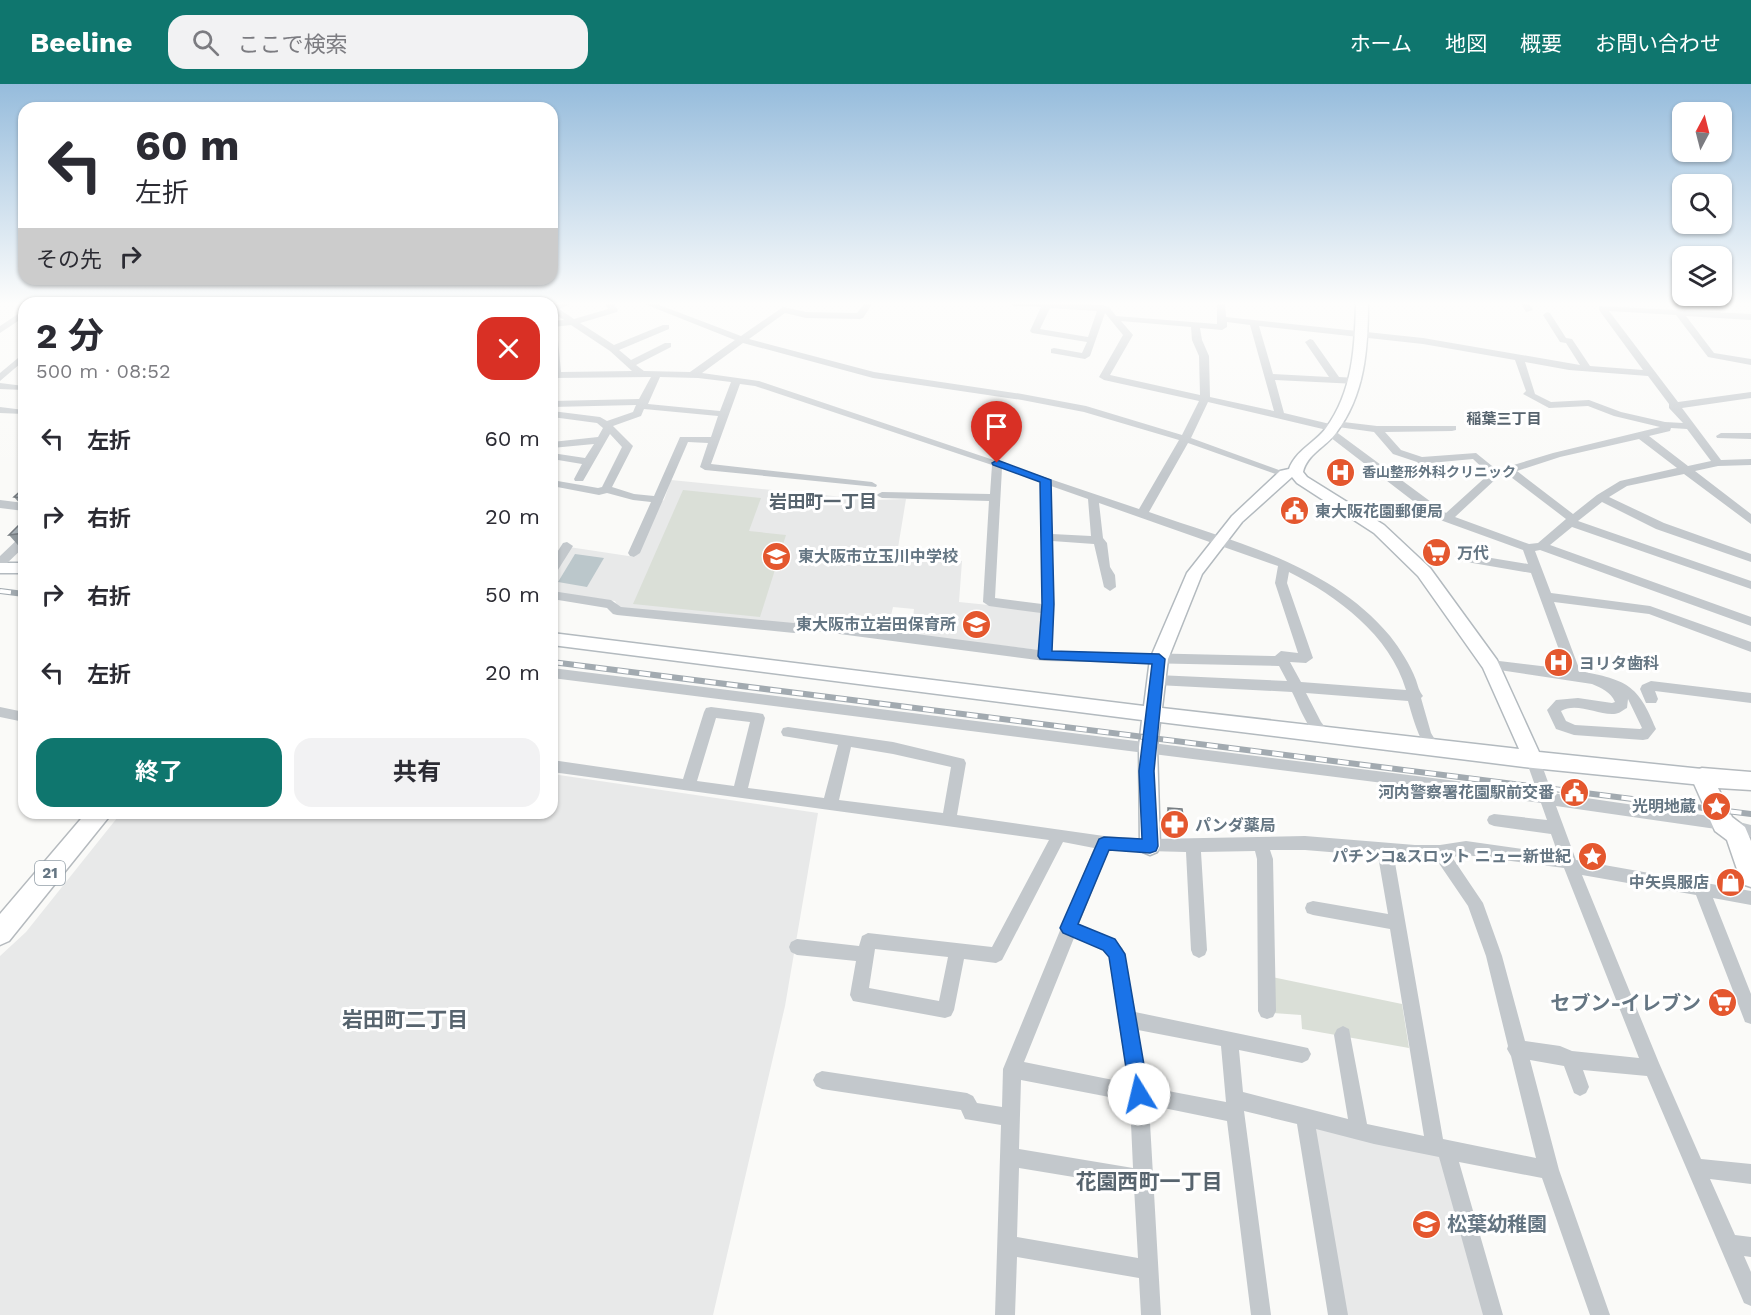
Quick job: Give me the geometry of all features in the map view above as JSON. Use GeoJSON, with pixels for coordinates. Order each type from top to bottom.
{"type":"FeatureCollection","features":[{"type":"Feature","properties":{"kind":"main road"},"geometry":{"type":"LineString","coordinates":[[1751,781],[1702,777],[1723,824],[1737,834],[1751,876]]}},
{"type":"Feature","properties":{"kind":"main road","name":"21"},"geometry":{"type":"LineString","coordinates":[[2,928],[95,819]]}},
{"type":"Feature","properties":{"kind":"street"},"geometry":{"type":"LineString","coordinates":[[626,360],[640,373]]}},
{"type":"Feature","properties":{"kind":"street"},"geometry":{"type":"LineString","coordinates":[[630,364],[637,360]]}},
{"type":"Feature","properties":{"kind":"street"},"geometry":{"type":"LineString","coordinates":[[692,375],[713,360]]}},
{"type":"Feature","properties":{"kind":"street"},"geometry":{"type":"LineString","coordinates":[[819,360],[873,375],[1086,409],[1291,473],[1371,523],[1401,548],[1424,572],[1491,665],[1533,760],[1570,864],[1652,1068],[1751,1296]]}},
{"type":"Feature","properties":{"kind":"street"},"geometry":{"type":"LineString","coordinates":[[1113,360],[1104,377],[1333,428],[1452,428]]}},
{"type":"Feature","properties":{"kind":"street"},"geometry":{"type":"LineString","coordinates":[[1142,514],[1185,439],[1204,399],[1204,360]]}},
{"type":"Feature","properties":{"kind":"street"},"geometry":{"type":"LineString","coordinates":[[1264,360],[1280,415]]}},
{"type":"Feature","properties":{"kind":"street"},"geometry":{"type":"LineString","coordinates":[[1323,360],[1336,380]]}},
{"type":"Feature","properties":{"kind":"street"},"geometry":{"type":"LineString","coordinates":[[1150,846],[1148,747],[1159,659],[1195,573],[1238,519],[1291,473],[1333,428],[1351,397],[1357,381],[1359,360]]}},
{"type":"Feature","properties":{"kind":"street"},"geometry":{"type":"LineString","coordinates":[[1520,360],[1531,392],[1528,394],[1542,403],[1549,405],[1589,404],[1618,414],[1665,425],[1689,426]]}},
{"type":"Feature","properties":{"kind":"street"},"geometry":{"type":"LineString","coordinates":[[1536,360],[1587,368],[1649,373]]}},
{"type":"Feature","properties":{"kind":"street"},"geometry":{"type":"LineString","coordinates":[[1582,360],[1587,368]]}},
{"type":"Feature","properties":{"kind":"street"},"geometry":{"type":"LineString","coordinates":[[1640,360],[1718,463]]}},
{"type":"Feature","properties":{"kind":"street"},"geometry":{"type":"LineString","coordinates":[[0,362],[18,361]]}},
{"type":"Feature","properties":{"kind":"street"},"geometry":{"type":"LineString","coordinates":[[0,378],[18,364]]}},
{"type":"Feature","properties":{"kind":"street"},"geometry":{"type":"LineString","coordinates":[[558,375],[640,373],[692,375],[756,383],[792,393],[997,463],[1284,564],[1305,574],[1347,603],[1389,642],[1402,661],[1416,696],[1426,739],[1433,748]]}},
{"type":"Feature","properties":{"kind":"street"},"geometry":{"type":"LineString","coordinates":[[579,479],[607,426],[637,414],[657,374]]}},
{"type":"Feature","properties":{"kind":"street"},"geometry":{"type":"LineString","coordinates":[[1269,377],[1357,381]]}},
{"type":"Feature","properties":{"kind":"street"},"geometry":{"type":"LineString","coordinates":[[736,381],[705,467],[872,485]]}},
{"type":"Feature","properties":{"kind":"street"},"geometry":{"type":"LineString","coordinates":[[0,386],[18,388]]}},
{"type":"Feature","properties":{"kind":"street"},"geometry":{"type":"LineString","coordinates":[[1673,406],[1751,395]]}},
{"type":"Feature","properties":{"kind":"street"},"geometry":{"type":"LineString","coordinates":[[558,404],[643,404],[724,414]]}},
{"type":"Feature","properties":{"kind":"street"},"geometry":{"type":"LineString","coordinates":[[0,410],[18,412]]}},
{"type":"Feature","properties":{"kind":"street"},"geometry":{"type":"LineString","coordinates":[[558,415],[600,420],[628,446],[606,489]]}},
{"type":"Feature","properties":{"kind":"street"},"geometry":{"type":"LineString","coordinates":[[1447,518],[1495,474],[1557,455],[1666,429],[1665,425]]}},
{"type":"Feature","properties":{"kind":"street"},"geometry":{"type":"LineString","coordinates":[[1333,428],[1447,518],[1751,622]]}},
{"type":"Feature","properties":{"kind":"street"},"geometry":{"type":"LineString","coordinates":[[1377,429],[1397,452],[1421,460],[1476,456],[1495,474]]}},
{"type":"Feature","properties":{"kind":"street"},"geometry":{"type":"LineString","coordinates":[[1641,435],[1751,520]]}},
{"type":"Feature","properties":{"kind":"street"},"geometry":{"type":"LineString","coordinates":[[1721,436],[1751,436]]}},
{"type":"Feature","properties":{"kind":"street"},"geometry":{"type":"LineString","coordinates":[[634,553],[684,439],[714,440]]}},
{"type":"Feature","properties":{"kind":"street"},"geometry":{"type":"LineString","coordinates":[[558,444],[601,440]]}},
{"type":"Feature","properties":{"kind":"street"},"geometry":{"type":"LineString","coordinates":[[558,457],[587,462]]}},
{"type":"Feature","properties":{"kind":"street"},"geometry":{"type":"LineString","coordinates":[[1421,460],[1439,478]]}},
{"type":"Feature","properties":{"kind":"street"},"geometry":{"type":"LineString","coordinates":[[1534,547],[1601,496],[1624,483],[1718,463],[1751,462]]}},
{"type":"Feature","properties":{"kind":"street"},"geometry":{"type":"LineString","coordinates":[[997,463],[989,602],[1046,609]]}},
{"type":"Feature","properties":{"kind":"street"},"geometry":{"type":"LineString","coordinates":[[1509,470],[1571,520],[1751,585]]}},
{"type":"Feature","properties":{"kind":"street"},"geometry":{"type":"LineString","coordinates":[[1045,480],[1048,604],[1045,656]]}},
{"type":"Feature","properties":{"kind":"street"},"geometry":{"type":"LineString","coordinates":[[558,484],[599,492],[606,489],[633,497],[653,499]]}},
{"type":"Feature","properties":{"kind":"street"},"geometry":{"type":"LineString","coordinates":[[882,495],[995,498]]}},
{"type":"Feature","properties":{"kind":"street"},"geometry":{"type":"LineString","coordinates":[[1093,496],[1096,540]]}},
{"type":"Feature","properties":{"kind":"street"},"geometry":{"type":"LineString","coordinates":[[1601,496],[1659,526],[1751,558]]}},
{"type":"Feature","properties":{"kind":"street"},"geometry":{"type":"LineString","coordinates":[[0,504],[18,506]]}},
{"type":"Feature","properties":{"kind":"street"},"geometry":{"type":"LineString","coordinates":[[1046,537],[1096,540],[1101,543],[1104,568],[1109,575],[1110,587]]}},
{"type":"Feature","properties":{"kind":"street"},"geometry":{"type":"LineString","coordinates":[[0,563],[18,546]]}},
{"type":"Feature","properties":{"kind":"street"},"geometry":{"type":"LineString","coordinates":[[558,555],[567,546]]}},
{"type":"Feature","properties":{"kind":"street"},"geometry":{"type":"LineString","coordinates":[[1534,547],[1537,570],[1575,676]]}},
{"type":"Feature","properties":{"kind":"street"},"geometry":{"type":"LineString","coordinates":[[1461,557],[1537,570]]}},
{"type":"Feature","properties":{"kind":"street"},"geometry":{"type":"LineString","coordinates":[[1284,564],[1281,583],[1306,657],[1281,656],[1316,726],[1325,736]]}},
{"type":"Feature","properties":{"kind":"street"},"geometry":{"type":"LineString","coordinates":[[0,568],[18,568]]}},
{"type":"Feature","properties":{"kind":"street"},"geometry":{"type":"LineString","coordinates":[[558,596],[611,604],[617,611],[794,628],[808,625],[1045,656],[1284,661]]}},
{"type":"Feature","properties":{"kind":"street"},"geometry":{"type":"LineString","coordinates":[[1547,597],[1650,610],[1751,647]]}},
{"type":"Feature","properties":{"kind":"street"},"geometry":{"type":"LineString","coordinates":[[558,640],[1325,736],[1702,777]]}},
{"type":"Feature","properties":{"kind":"street"},"geometry":{"type":"LineString","coordinates":[[1491,665],[1575,676],[1614,683],[1627,690],[1634,698],[1649,729],[1643,735],[1574,730],[1561,725],[1554,710],[1561,704],[1578,703],[1614,710],[1622,704],[1621,696],[1611,687],[1594,680]]}},
{"type":"Feature","properties":{"kind":"street"},"geometry":{"type":"LineString","coordinates":[[558,674],[1547,798],[1723,824],[1751,831]]}},
{"type":"Feature","properties":{"kind":"street"},"geometry":{"type":"LineString","coordinates":[[1157,680],[1416,696]]}},
{"type":"Feature","properties":{"kind":"street"},"geometry":{"type":"LineString","coordinates":[[1652,699],[1647,689],[1651,686],[1751,698]]}},
{"type":"Feature","properties":{"kind":"street"},"geometry":{"type":"LineString","coordinates":[[0,712],[18,716]]}},
{"type":"Feature","properties":{"kind":"street"},"geometry":{"type":"LineString","coordinates":[[688,786],[711,712],[759,718],[740,793]]}},
{"type":"Feature","properties":{"kind":"street"},"geometry":{"type":"LineString","coordinates":[[788,732],[846,740],[959,763],[949,820]]}},
{"type":"Feature","properties":{"kind":"street"},"geometry":{"type":"LineString","coordinates":[[830,805],[846,740]]}},
{"type":"Feature","properties":{"kind":"street"},"geometry":{"type":"LineString","coordinates":[[558,767],[1104,843],[1150,846],[1305,843],[1440,852],[1466,848],[1570,864],[1751,898]]}},
{"type":"Feature","properties":{"kind":"street"},"geometry":{"type":"LineString","coordinates":[[1494,820],[1558,828]]}},
{"type":"Feature","properties":{"kind":"street"},"geometry":{"type":"LineString","coordinates":[[958,951],[945,1010],[859,995],[868,941],[996,955],[1059,835]]}},
{"type":"Feature","properties":{"kind":"street"},"geometry":{"type":"LineString","coordinates":[[1005,1315],[1012,1069],[1104,843]]}},
{"type":"Feature","properties":{"kind":"street"},"geometry":{"type":"LineString","coordinates":[[1260,843],[1265,859],[1267,1011]]}},
{"type":"Feature","properties":{"kind":"street"},"geometry":{"type":"LineString","coordinates":[[1193,845],[1199,950]]}},
{"type":"Feature","properties":{"kind":"street"},"geometry":{"type":"LineString","coordinates":[[1385,849],[1397,923],[1441,1147],[1493,1315]]}},
{"type":"Feature","properties":{"kind":"street"},"geometry":{"type":"LineString","coordinates":[[1440,852],[1475,903],[1494,956],[1516,1049],[1549,1170],[1600,1315]]}},
{"type":"Feature","properties":{"kind":"street"},"geometry":{"type":"LineString","coordinates":[[1701,889],[1751,1016]]}},
{"type":"Feature","properties":{"kind":"street"},"geometry":{"type":"LineString","coordinates":[[1313,908],[1397,923]]}},
{"type":"Feature","properties":{"kind":"street"},"geometry":{"type":"LineString","coordinates":[[1069,928],[1109,945],[1117,954],[1139,1094],[1151,1315]]}},
{"type":"Feature","properties":{"kind":"street"},"geometry":{"type":"LineString","coordinates":[[797,947],[866,954]]}},
{"type":"Feature","properties":{"kind":"street"},"geometry":{"type":"LineString","coordinates":[[1127,1019],[1302,1054]]}},
{"type":"Feature","properties":{"kind":"street"},"geometry":{"type":"LineString","coordinates":[[1343,1035],[1359,1131]]}},
{"type":"Feature","properties":{"kind":"street"},"geometry":{"type":"LineString","coordinates":[[1229,1040],[1261,1315]]}},
{"type":"Feature","properties":{"kind":"street"},"geometry":{"type":"LineString","coordinates":[[1516,1049],[1560,1055],[1571,1060],[1652,1068]]}},
{"type":"Feature","properties":{"kind":"street"},"geometry":{"type":"LineString","coordinates":[[1571,1060],[1580,1087]]}},
{"type":"Feature","properties":{"kind":"street"},"geometry":{"type":"LineString","coordinates":[[1012,1069],[1139,1094],[1235,1106],[1305,1118],[1549,1170]]}},
{"type":"Feature","properties":{"kind":"street"},"geometry":{"type":"LineString","coordinates":[[822,1080],[967,1102],[972,1112],[1011,1117]]}},
{"type":"Feature","properties":{"kind":"street"},"geometry":{"type":"LineString","coordinates":[[1305,1118],[1338,1315]]}},
{"type":"Feature","properties":{"kind":"street"},"geometry":{"type":"LineString","coordinates":[[1010,1157],[1144,1179]]}},
{"type":"Feature","properties":{"kind":"street"},"geometry":{"type":"LineString","coordinates":[[1696,1168],[1751,1174]]}},
{"type":"Feature","properties":{"kind":"street"},"geometry":{"type":"LineString","coordinates":[[1729,1244],[1751,1247]]}},
{"type":"Feature","properties":{"kind":"street"},"geometry":{"type":"LineString","coordinates":[[1007,1245],[1149,1270]]}},
{"type":"Feature","properties":{"kind":"shaded area","name":"東大阪市立玉川中学校"},"geometry":{"type":"Polygon","coordinates":[[[671,480],[874,500],[906,499],[897,554],[962,561],[959,602],[1042,612],[1039,650],[911,635],[914,609],[893,607],[887,633],[875,632],[864,627],[809,621],[794,625],[619,609],[615,601],[558,593],[558,566],[569,547],[635,557],[659,503],[664,500],[671,480]]]}},
{"type":"Feature","properties":{"kind":"shaded area"},"geometry":{"type":"Polygon","coordinates":[[[683,490],[761,498],[749,531],[786,535],[760,617],[633,604],[683,490]]]}},
{"type":"Feature","properties":{"kind":"shaded area"},"geometry":{"type":"Polygon","coordinates":[[[575,554],[604,558],[587,587],[558,582],[575,554]]]}},
{"type":"Feature","properties":{"kind":"shaded area"},"geometry":{"type":"Polygon","coordinates":[[[558,775],[818,813],[785,1006],[713,1315],[0,1315],[0,956],[26,932],[116,819],[558,819],[558,775]]]}},
{"type":"Feature","properties":{"kind":"shaded area"},"geometry":{"type":"Polygon","coordinates":[[[1272,977],[1402,1004],[1409,1048],[1302,1029],[1301,1015],[1273,1013],[1272,977]]]}},
{"type":"Feature","properties":{"kind":"shaded area"},"geometry":{"type":"Polygon","coordinates":[[[1312,1126],[1440,1153],[1484,1315],[1345,1315],[1312,1126]]]}},
{"type":"Feature","properties":{"kind":"building"},"geometry":{"type":"Polygon","coordinates":[[[18,526],[18,534],[9,535],[18,526]]]}},
{"type":"Feature","properties":{"kind":"building"},"geometry":{"type":"Polygon","coordinates":[[[1168,808],[1182,809],[1185,830],[1171,829],[1168,808]]]}},
{"type":"Feature","properties":{"kind":"railway"},"geometry":{"type":"LineString","coordinates":[[0,591],[18,593]]}},
{"type":"Feature","properties":{"kind":"railway"},"geometry":{"type":"LineString","coordinates":[[558,663],[1751,814]]}},
{"type":"Feature","properties":{"kind":"place","name":"香山整形外科クリニック"},"geometry":{"type":"Point","coordinates":[1341,472]}},
{"type":"Feature","properties":{"kind":"place","name":"東大阪花園郵便局"},"geometry":{"type":"Point","coordinates":[1294,511]}},
{"type":"Feature","properties":{"kind":"place","name":"万代"},"geometry":{"type":"Point","coordinates":[1436,553]}},
{"type":"Feature","properties":{"kind":"place","name":"東大阪市立玉川中学校"},"geometry":{"type":"Point","coordinates":[777,556]}},
{"type":"Feature","properties":{"kind":"place","name":"東大阪市立岩田保育所"},"geometry":{"type":"Point","coordinates":[977,624]}},
{"type":"Feature","properties":{"kind":"place","name":"ヨリタ歯科"},"geometry":{"type":"Point","coordinates":[1558,663]}},
{"type":"Feature","properties":{"kind":"place","name":"河内警察署花園駅前交番"},"geometry":{"type":"Point","coordinates":[1575,792]}},
{"type":"Feature","properties":{"kind":"place","name":"光明地蔵"},"geometry":{"type":"Point","coordinates":[1717,806]}},
{"type":"Feature","properties":{"kind":"place","name":"パンダ薬局"},"geometry":{"type":"Point","coordinates":[1174,825]}},
{"type":"Feature","properties":{"kind":"place","name":"パチンコ&スロット ニュー新世紀"},"geometry":{"type":"Point","coordinates":[1592,856]}},
{"type":"Feature","properties":{"kind":"place","name":"中矢呉服店"},"geometry":{"type":"Point","coordinates":[1730,882]}},
{"type":"Feature","properties":{"kind":"place","name":"セブン-イレブン"},"geometry":{"type":"Point","coordinates":[1722,1003]}},
{"type":"Feature","properties":{"kind":"place","name":"松葉幼稚園"},"geometry":{"type":"Point","coordinates":[1426,1224]}},
{"type":"Feature","properties":{"kind":"district","name":"稲葉三丁目"},"geometry":{"type":"Point","coordinates":[1504,419]}},
{"type":"Feature","properties":{"kind":"district","name":"岩田町一丁目"},"geometry":{"type":"Point","coordinates":[823,501]}},
{"type":"Feature","properties":{"kind":"district","name":"岩田町二丁目"},"geometry":{"type":"Point","coordinates":[405,1019]}},
{"type":"Feature","properties":{"kind":"district","name":"花園西町一丁目"},"geometry":{"type":"Point","coordinates":[1149,1181]}},
{"type":"Feature","properties":{"kind":"route"},"geometry":{"type":"LineString","coordinates":[[997,463],[1045,480],[1048,604],[1045,656],[1159,659],[1148,747],[1150,846],[1104,843],[1069,928],[1109,945],[1117,954],[1139,1094]]}}]}
